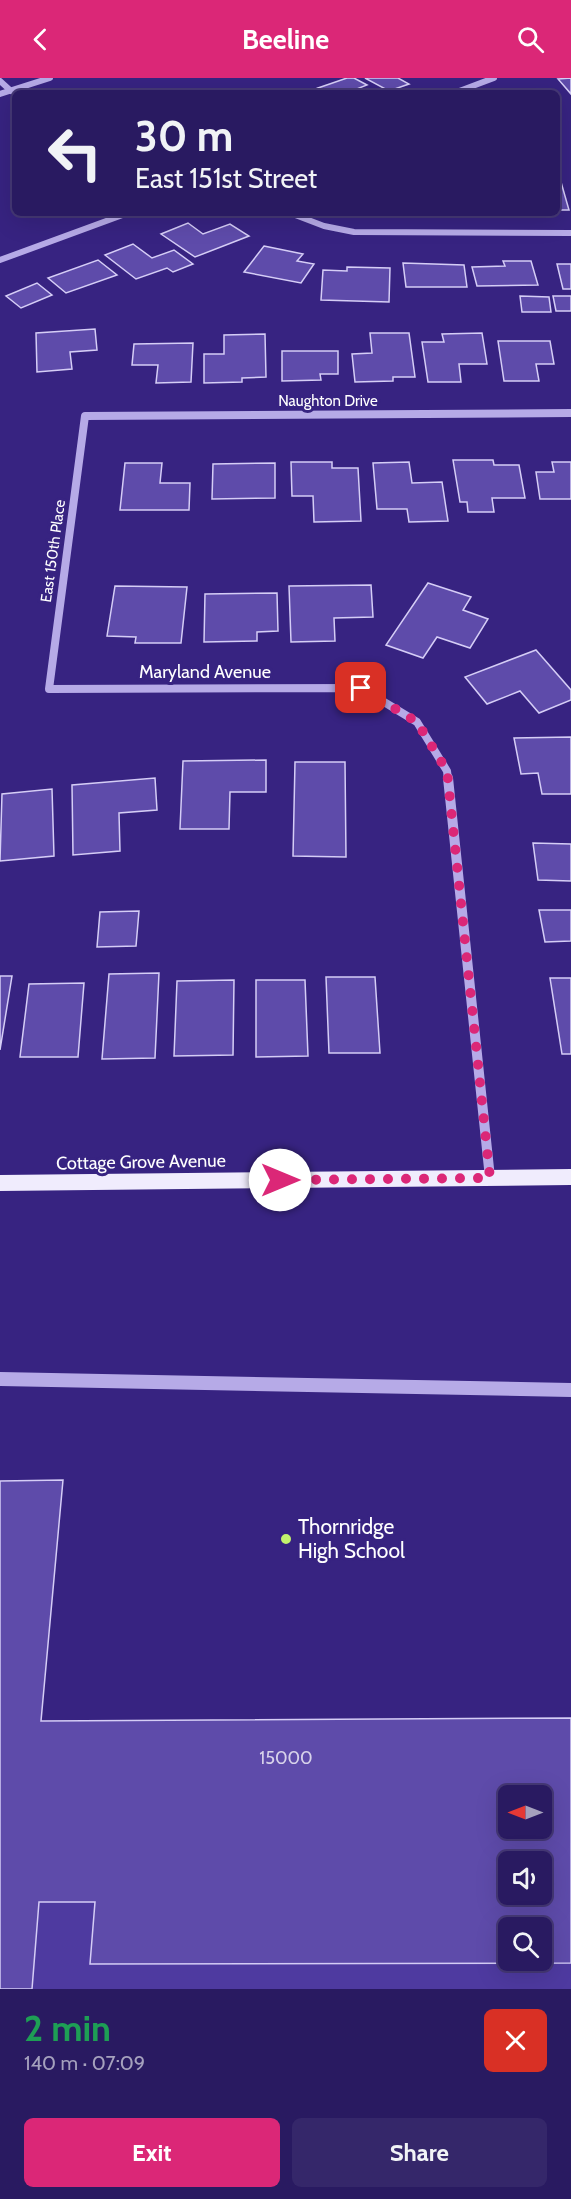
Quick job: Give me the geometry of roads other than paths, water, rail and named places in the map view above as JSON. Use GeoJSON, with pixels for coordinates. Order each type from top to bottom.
{"type":"FeatureCollection","features":[{"type":"Feature","properties":{"kind":"main road","name":"Cottage Grove Avenue"},"geometry":{"type":"LineString","coordinates":[[0,1183],[571,1178]]}},
{"type":"Feature","properties":{"kind":"street"},"geometry":{"type":"LineString","coordinates":[[14,90],[50,78]]}},
{"type":"Feature","properties":{"kind":"street"},"geometry":{"type":"LineString","coordinates":[[462,90],[494,78]]}},
{"type":"Feature","properties":{"kind":"street"},"geometry":{"type":"LineString","coordinates":[[0,81],[11,91]]}},
{"type":"Feature","properties":{"kind":"street"},"geometry":{"type":"LineString","coordinates":[[0,94],[11,91]]}},
{"type":"Feature","properties":{"kind":"street"},"geometry":{"type":"LineString","coordinates":[[0,260],[120,216]]}},
{"type":"Feature","properties":{"kind":"street"},"geometry":{"type":"LineString","coordinates":[[298,216],[324,226],[354,232],[571,233]]}},
{"type":"Feature","properties":{"kind":"street","name":"Naughton Drive"},"geometry":{"type":"LineString","coordinates":[[85,416],[571,413]]}},
{"type":"Feature","properties":{"kind":"street","name":"East 150th Place"},"geometry":{"type":"LineString","coordinates":[[49,689],[85,416]]}},
{"type":"Feature","properties":{"kind":"street","name":"Maryland Avenue"},"geometry":{"type":"LineString","coordinates":[[49,689],[361,688],[417,722],[447,771],[490,1178]]}},
{"type":"Feature","properties":{"kind":"street"},"geometry":{"type":"LineString","coordinates":[[0,1378],[571,1390]]}},
{"type":"Feature","properties":{"kind":"place","name":"Thornridge High School"},"geometry":{"type":"Point","coordinates":[286,1539]}}]}
